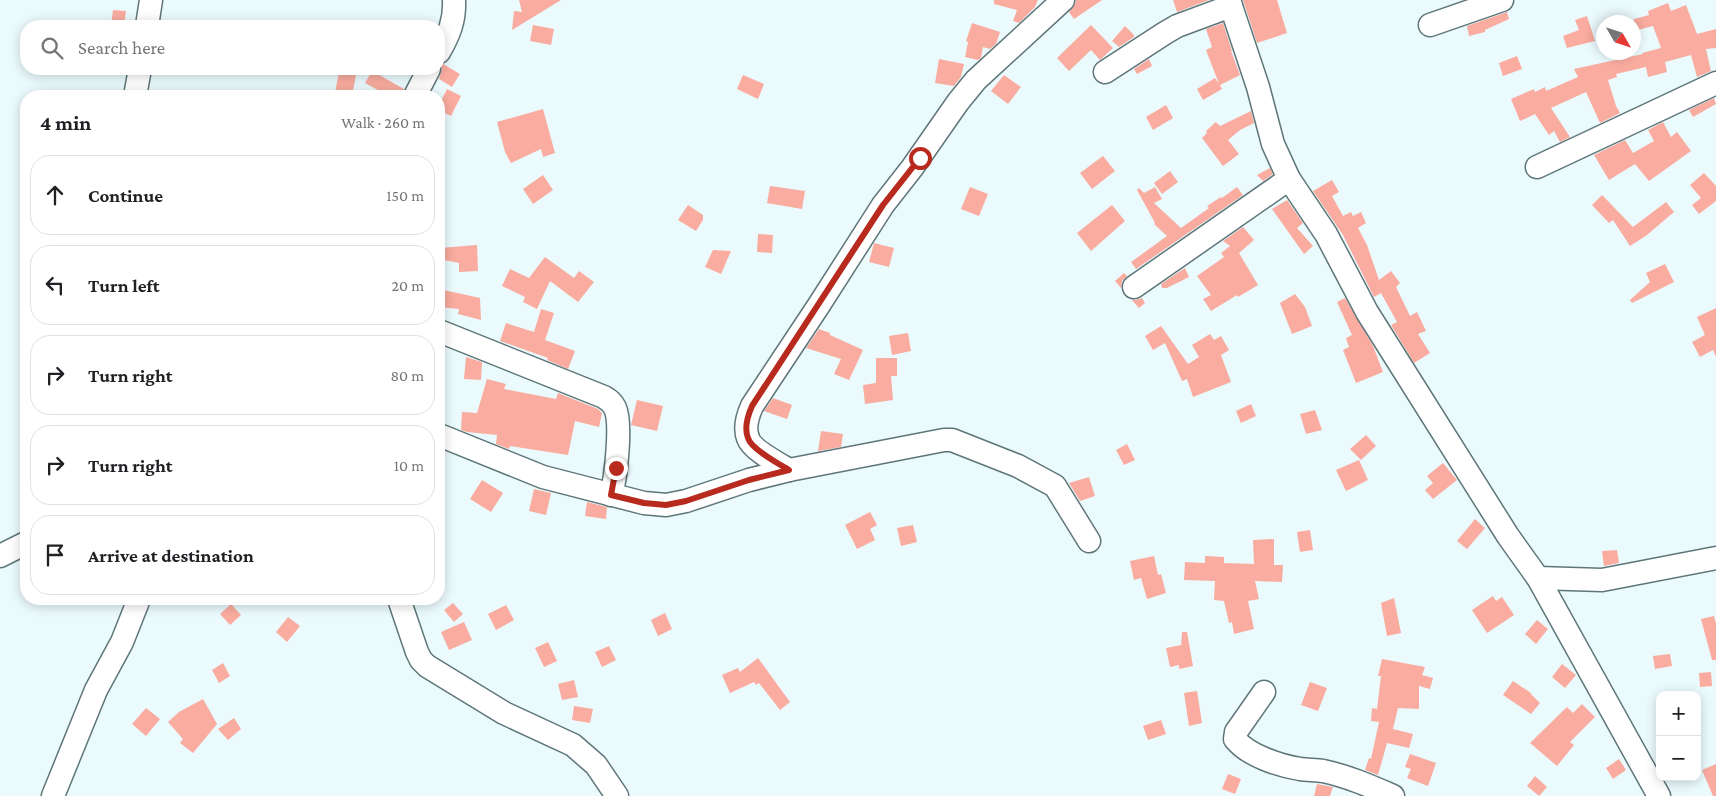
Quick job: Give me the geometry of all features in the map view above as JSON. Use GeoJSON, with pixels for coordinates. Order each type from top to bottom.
{"type":"FeatureCollection","features":[{"type":"Feature","properties":{"kind":"street"},"geometry":{"type":"LineString","coordinates":[[148,20],[151,0]]}},
{"type":"Feature","properties":{"kind":"street"},"geometry":{"type":"LineString","coordinates":[[445,41],[453,21],[454,0]]}},
{"type":"Feature","properties":{"kind":"street"},"geometry":{"type":"LineString","coordinates":[[789,470],[754,447],[748,438],[748,416],[752,406],[883,205],[912,168],[958,102],[976,80],[1062,0]]}},
{"type":"Feature","properties":{"kind":"street"},"geometry":{"type":"LineString","coordinates":[[1430,25],[1502,0]]}},
{"type":"Feature","properties":{"kind":"street"},"geometry":{"type":"LineString","coordinates":[[1105,72],[1164,33],[1230,3],[1258,88],[1273,144],[1289,179],[1326,234],[1367,312],[1508,536],[1538,578],[1659,796]]}},
{"type":"Feature","properties":{"kind":"street"},"geometry":{"type":"LineString","coordinates":[[136,90],[139,75]]}},
{"type":"Feature","properties":{"kind":"street"},"geometry":{"type":"LineString","coordinates":[[418,90],[426,75]]}},
{"type":"Feature","properties":{"kind":"street"},"geometry":{"type":"LineString","coordinates":[[1537,167],[1716,83]]}},
{"type":"Feature","properties":{"kind":"street"},"geometry":{"type":"LineString","coordinates":[[1134,287],[1289,179]]}},
{"type":"Feature","properties":{"kind":"street"},"geometry":{"type":"LineString","coordinates":[[445,334],[611,401],[617,413],[617,440],[616,468],[611,495]]}},
{"type":"Feature","properties":{"kind":"street"},"geometry":{"type":"LineString","coordinates":[[445,437],[543,477],[644,503],[666,505],[686,501],[749,480],[789,470],[952,440],[1018,466],[1054,486],[1089,540]]}},
{"type":"Feature","properties":{"kind":"street"},"geometry":{"type":"LineString","coordinates":[[0,556],[20,547]]}},
{"type":"Feature","properties":{"kind":"street"},"geometry":{"type":"LineString","coordinates":[[1538,578],[1602,580],[1716,558]]}},
{"type":"Feature","properties":{"kind":"street"},"geometry":{"type":"LineString","coordinates":[[53,796],[96,690],[122,642],[137,605]]}},
{"type":"Feature","properties":{"kind":"street"},"geometry":{"type":"LineString","coordinates":[[401,605],[417,652],[427,666],[504,713],[573,745],[596,765],[617,796]]}},
{"type":"Feature","properties":{"kind":"street"},"geometry":{"type":"LineString","coordinates":[[1264,692],[1236,732],[1234,739],[1239,744],[1249,752],[1273,761],[1300,769],[1323,771],[1356,780],[1392,796]]}},
{"type":"Feature","properties":{"kind":"building"},"geometry":{"type":"Polygon","coordinates":[[[519,0],[561,0],[512,30],[514,11],[522,12],[519,0]]]}},
{"type":"Feature","properties":{"kind":"building"},"geometry":{"type":"Polygon","coordinates":[[[994,0],[1038,0],[1035,7],[1019,23],[1013,21],[1017,10],[994,4],[994,0]]]}},
{"type":"Feature","properties":{"kind":"building"},"geometry":{"type":"Polygon","coordinates":[[[1076,0],[1102,0],[1074,19],[1069,12],[1076,0]]]}},
{"type":"Feature","properties":{"kind":"building"},"geometry":{"type":"Polygon","coordinates":[[[1173,0],[1209,0],[1177,12],[1173,0]]]}},
{"type":"Feature","properties":{"kind":"building"},"geometry":{"type":"Polygon","coordinates":[[[1243,0],[1277,0],[1287,33],[1257,43],[1243,0]]]}},
{"type":"Feature","properties":{"kind":"building"},"geometry":{"type":"Polygon","coordinates":[[[1668,3],[1671,11],[1686,5],[1697,34],[1716,29],[1716,48],[1706,49],[1711,71],[1697,77],[1691,55],[1665,62],[1667,72],[1648,77],[1646,67],[1616,74],[1617,77],[1608,80],[1620,113],[1600,123],[1586,92],[1551,108],[1570,137],[1560,142],[1554,131],[1549,135],[1535,114],[1520,121],[1511,99],[1534,89],[1535,92],[1545,87],[1546,91],[1578,77],[1574,69],[1615,60],[1641,60],[1642,53],[1661,48],[1653,26],[1641,29],[1641,17],[1649,15],[1648,11],[1668,3]]]}},
{"type":"Feature","properties":{"kind":"building"},"geometry":{"type":"Polygon","coordinates":[[[113,10],[126,11],[125,20],[112,20],[113,10]]]}},
{"type":"Feature","properties":{"kind":"building"},"geometry":{"type":"Polygon","coordinates":[[[1507,12],[1509,19],[1485,30],[1485,32],[1469,36],[1467,26],[1507,12]]]}},
{"type":"Feature","properties":{"kind":"building"},"geometry":{"type":"Polygon","coordinates":[[[1587,16],[1595,41],[1567,48],[1563,36],[1579,30],[1575,20],[1587,16]]]}},
{"type":"Feature","properties":{"kind":"building"},"geometry":{"type":"Polygon","coordinates":[[[972,23],[1000,32],[996,44],[990,49],[983,47],[981,58],[978,60],[965,57],[968,42],[966,41],[972,23]]]}},
{"type":"Feature","properties":{"kind":"building"},"geometry":{"type":"Polygon","coordinates":[[[1223,23],[1240,75],[1220,85],[1222,89],[1203,100],[1197,89],[1215,78],[1219,84],[1206,50],[1212,47],[1206,29],[1223,23]]]}},
{"type":"Feature","properties":{"kind":"building"},"geometry":{"type":"Polygon","coordinates":[[[533,25],[554,29],[551,45],[530,41],[533,25]]]}},
{"type":"Feature","properties":{"kind":"building"},"geometry":{"type":"Polygon","coordinates":[[[1091,25],[1113,48],[1100,60],[1091,50],[1069,71],[1057,58],[1091,25]]]}},
{"type":"Feature","properties":{"kind":"building"},"geometry":{"type":"Polygon","coordinates":[[[1125,26],[1134,37],[1119,47],[1112,41],[1125,26]]]}},
{"type":"Feature","properties":{"kind":"building"},"geometry":{"type":"Polygon","coordinates":[[[1517,56],[1522,69],[1503,76],[1499,63],[1517,56]]]}},
{"type":"Feature","properties":{"kind":"building"},"geometry":{"type":"Polygon","coordinates":[[[939,59],[964,64],[961,77],[954,86],[935,83],[939,59]]]}},
{"type":"Feature","properties":{"kind":"building"},"geometry":{"type":"Polygon","coordinates":[[[1149,59],[1152,66],[1137,74],[1134,69],[1149,59]]]}},
{"type":"Feature","properties":{"kind":"building"},"geometry":{"type":"Polygon","coordinates":[[[445,65],[460,74],[452,87],[439,79],[440,75],[445,75],[445,65]]]}},
{"type":"Feature","properties":{"kind":"building"},"geometry":{"type":"Polygon","coordinates":[[[338,75],[356,75],[353,90],[336,90],[338,75]]]}},
{"type":"Feature","properties":{"kind":"building"},"geometry":{"type":"Polygon","coordinates":[[[370,75],[379,75],[404,89],[378,90],[365,83],[370,75]]]}},
{"type":"Feature","properties":{"kind":"building"},"geometry":{"type":"Polygon","coordinates":[[[743,75],[764,84],[758,99],[737,89],[743,75]]]}},
{"type":"Feature","properties":{"kind":"building"},"geometry":{"type":"Polygon","coordinates":[[[1004,75],[1021,87],[1008,104],[991,91],[1004,75]]]}},
{"type":"Feature","properties":{"kind":"building"},"geometry":{"type":"Polygon","coordinates":[[[447,89],[461,96],[451,116],[445,113],[445,93],[447,89]]]}},
{"type":"Feature","properties":{"kind":"building"},"geometry":{"type":"Polygon","coordinates":[[[1714,98],[1716,104],[1693,117],[1689,110],[1714,98]]]}},
{"type":"Feature","properties":{"kind":"building"},"geometry":{"type":"Polygon","coordinates":[[[1166,105],[1173,118],[1153,130],[1146,117],[1166,105]]]}},
{"type":"Feature","properties":{"kind":"building"},"geometry":{"type":"Polygon","coordinates":[[[543,109],[555,153],[543,157],[541,149],[511,163],[505,152],[497,122],[543,109]]]}},
{"type":"Feature","properties":{"kind":"building"},"geometry":{"type":"Polygon","coordinates":[[[1251,111],[1254,123],[1240,130],[1228,140],[1239,154],[1223,166],[1202,138],[1207,133],[1206,131],[1216,122],[1220,126],[1251,111]]]}},
{"type":"Feature","properties":{"kind":"building"},"geometry":{"type":"Polygon","coordinates":[[[1663,122],[1671,137],[1677,132],[1691,151],[1649,181],[1635,164],[1609,180],[1594,155],[1625,140],[1633,153],[1654,141],[1648,130],[1663,122]]]}},
{"type":"Feature","properties":{"kind":"building"},"geometry":{"type":"Polygon","coordinates":[[[1103,156],[1115,171],[1092,189],[1080,173],[1103,156]]]}},
{"type":"Feature","properties":{"kind":"building"},"geometry":{"type":"Polygon","coordinates":[[[1270,168],[1273,174],[1263,181],[1257,175],[1270,168]]]}},
{"type":"Feature","properties":{"kind":"building"},"geometry":{"type":"Polygon","coordinates":[[[1170,171],[1178,182],[1162,194],[1154,183],[1170,171]]]}},
{"type":"Feature","properties":{"kind":"building"},"geometry":{"type":"Polygon","coordinates":[[[1704,173],[1716,186],[1716,201],[1699,214],[1692,205],[1701,198],[1690,185],[1704,173]]]}},
{"type":"Feature","properties":{"kind":"building"},"geometry":{"type":"Polygon","coordinates":[[[543,175],[553,190],[533,204],[523,189],[543,175]]]}},
{"type":"Feature","properties":{"kind":"building"},"geometry":{"type":"Polygon","coordinates":[[[1332,180],[1339,192],[1332,196],[1343,216],[1351,212],[1353,216],[1361,212],[1366,223],[1358,228],[1367,245],[1379,280],[1391,271],[1400,283],[1396,287],[1410,316],[1417,312],[1426,331],[1418,334],[1430,353],[1414,363],[1391,325],[1397,322],[1381,293],[1374,297],[1343,235],[1313,191],[1332,180]]]}},
{"type":"Feature","properties":{"kind":"building"},"geometry":{"type":"Polygon","coordinates":[[[770,186],[805,191],[802,209],[767,203],[770,186]]]}},
{"type":"Feature","properties":{"kind":"building"},"geometry":{"type":"Polygon","coordinates":[[[970,187],[988,194],[979,216],[961,209],[970,187]]]}},
{"type":"Feature","properties":{"kind":"building"},"geometry":{"type":"Polygon","coordinates":[[[1155,187],[1162,199],[1154,203],[1181,228],[1209,208],[1207,206],[1237,187],[1243,195],[1136,269],[1131,262],[1167,236],[1154,224],[1137,190],[1139,188],[1144,193],[1155,187]]]}},
{"type":"Feature","properties":{"kind":"building"},"geometry":{"type":"Polygon","coordinates":[[[1602,195],[1633,227],[1666,202],[1674,212],[1647,235],[1630,246],[1613,220],[1609,223],[1592,205],[1602,195]]]}},
{"type":"Feature","properties":{"kind":"building"},"geometry":{"type":"Polygon","coordinates":[[[1287,200],[1303,223],[1297,228],[1313,246],[1304,254],[1272,209],[1287,200]]]}},
{"type":"Feature","properties":{"kind":"building"},"geometry":{"type":"Polygon","coordinates":[[[688,205],[703,215],[703,220],[696,231],[678,220],[688,205]]]}},
{"type":"Feature","properties":{"kind":"building"},"geometry":{"type":"Polygon","coordinates":[[[1112,205],[1125,221],[1091,251],[1077,233],[1112,205]]]}},
{"type":"Feature","properties":{"kind":"building"},"geometry":{"type":"Polygon","coordinates":[[[1243,227],[1254,240],[1239,253],[1258,285],[1211,311],[1203,299],[1211,295],[1197,276],[1224,257],[1221,253],[1230,246],[1223,241],[1243,227]]]}},
{"type":"Feature","properties":{"kind":"building"},"geometry":{"type":"Polygon","coordinates":[[[758,234],[773,235],[772,253],[757,252],[758,234]]]}},
{"type":"Feature","properties":{"kind":"building"},"geometry":{"type":"Polygon","coordinates":[[[874,243],[894,248],[889,267],[869,262],[874,243]]]}},
{"type":"Feature","properties":{"kind":"building"},"geometry":{"type":"Polygon","coordinates":[[[477,245],[478,271],[459,272],[459,263],[445,260],[445,248],[477,245]]]}},
{"type":"Feature","properties":{"kind":"building"},"geometry":{"type":"Polygon","coordinates":[[[713,250],[731,251],[721,274],[705,267],[713,250]]]}},
{"type":"Feature","properties":{"kind":"building"},"geometry":{"type":"Polygon","coordinates":[[[545,257],[574,278],[579,271],[594,282],[578,302],[550,281],[537,309],[523,302],[525,297],[502,286],[510,269],[529,278],[545,257]]]}},
{"type":"Feature","properties":{"kind":"building"},"geometry":{"type":"Polygon","coordinates":[[[1665,264],[1674,282],[1632,303],[1630,300],[1650,282],[1646,273],[1665,264]]]}},
{"type":"Feature","properties":{"kind":"building"},"geometry":{"type":"Polygon","coordinates":[[[1185,268],[1189,277],[1167,288],[1162,288],[1161,284],[1185,268]]]}},
{"type":"Feature","properties":{"kind":"building"},"geometry":{"type":"Polygon","coordinates":[[[1124,273],[1127,276],[1122,281],[1121,288],[1115,281],[1124,273]]]}},
{"type":"Feature","properties":{"kind":"building"},"geometry":{"type":"Polygon","coordinates":[[[445,290],[480,298],[481,320],[458,314],[459,309],[445,308],[445,290]]]}},
{"type":"Feature","properties":{"kind":"building"},"geometry":{"type":"Polygon","coordinates":[[[1295,294],[1305,307],[1312,326],[1292,334],[1280,303],[1295,294]]]}},
{"type":"Feature","properties":{"kind":"building"},"geometry":{"type":"Polygon","coordinates":[[[1142,298],[1145,303],[1139,308],[1131,299],[1136,300],[1142,298]]]}},
{"type":"Feature","properties":{"kind":"building"},"geometry":{"type":"Polygon","coordinates":[[[1345,298],[1373,346],[1383,372],[1356,383],[1343,350],[1349,347],[1346,338],[1352,335],[1337,302],[1345,298]]]}},
{"type":"Feature","properties":{"kind":"building"},"geometry":{"type":"Polygon","coordinates":[[[1716,308],[1716,357],[1713,350],[1700,357],[1692,342],[1705,335],[1697,317],[1716,308]]]}},
{"type":"Feature","properties":{"kind":"building"},"geometry":{"type":"Polygon","coordinates":[[[541,309],[554,313],[545,340],[575,351],[568,369],[547,360],[548,358],[500,341],[506,323],[534,332],[541,309]]]}},
{"type":"Feature","properties":{"kind":"building"},"geometry":{"type":"Polygon","coordinates":[[[1161,326],[1188,364],[1199,357],[1192,345],[1210,334],[1214,340],[1221,336],[1229,350],[1221,355],[1231,382],[1193,397],[1187,379],[1182,381],[1165,343],[1153,350],[1145,336],[1161,326]]]}},
{"type":"Feature","properties":{"kind":"building"},"geometry":{"type":"Polygon","coordinates":[[[819,329],[863,350],[849,380],[834,374],[841,359],[806,348],[819,329]]]}},
{"type":"Feature","properties":{"kind":"building"},"geometry":{"type":"Polygon","coordinates":[[[908,333],[911,351],[892,355],[889,336],[908,333]]]}},
{"type":"Feature","properties":{"kind":"building"},"geometry":{"type":"Polygon","coordinates":[[[466,357],[482,362],[481,380],[464,379],[466,357]]]}},
{"type":"Feature","properties":{"kind":"building"},"geometry":{"type":"Polygon","coordinates":[[[876,358],[897,358],[897,376],[891,376],[893,400],[865,404],[863,385],[876,383],[876,358]]]}},
{"type":"Feature","properties":{"kind":"building"},"geometry":{"type":"Polygon","coordinates":[[[487,379],[506,384],[504,389],[556,399],[558,393],[598,409],[602,413],[599,427],[575,421],[568,455],[510,446],[509,449],[496,444],[497,435],[461,430],[462,412],[477,413],[487,379]]]}},
{"type":"Feature","properties":{"kind":"building"},"geometry":{"type":"Polygon","coordinates":[[[773,398],[792,405],[787,419],[764,411],[773,398]]]}},
{"type":"Feature","properties":{"kind":"building"},"geometry":{"type":"Polygon","coordinates":[[[637,400],[663,406],[657,431],[631,425],[637,400]]]}},
{"type":"Feature","properties":{"kind":"building"},"geometry":{"type":"Polygon","coordinates":[[[1251,404],[1256,416],[1241,423],[1236,411],[1251,404]]]}},
{"type":"Feature","properties":{"kind":"building"},"geometry":{"type":"Polygon","coordinates":[[[1315,410],[1322,430],[1306,434],[1300,414],[1315,410]]]}},
{"type":"Feature","properties":{"kind":"building"},"geometry":{"type":"Polygon","coordinates":[[[821,431],[843,434],[841,447],[818,451],[821,431]]]}},
{"type":"Feature","properties":{"kind":"building"},"geometry":{"type":"Polygon","coordinates":[[[1366,435],[1376,446],[1361,460],[1350,449],[1366,435]]]}},
{"type":"Feature","properties":{"kind":"building"},"geometry":{"type":"Polygon","coordinates":[[[1127,444],[1135,460],[1124,465],[1116,450],[1127,444]]]}},
{"type":"Feature","properties":{"kind":"building"},"geometry":{"type":"Polygon","coordinates":[[[1359,460],[1368,480],[1346,491],[1336,470],[1359,460]]]}},
{"type":"Feature","properties":{"kind":"building"},"geometry":{"type":"Polygon","coordinates":[[[1443,463],[1457,480],[1433,499],[1425,490],[1433,483],[1427,476],[1443,463]]]}},
{"type":"Feature","properties":{"kind":"building"},"geometry":{"type":"Polygon","coordinates":[[[1089,477],[1095,496],[1080,501],[1069,483],[1089,477]]]}},
{"type":"Feature","properties":{"kind":"building"},"geometry":{"type":"Polygon","coordinates":[[[482,480],[503,493],[491,512],[470,499],[482,480]]]}},
{"type":"Feature","properties":{"kind":"building"},"geometry":{"type":"Polygon","coordinates":[[[534,489],[551,493],[546,515],[529,511],[534,489]]]}},
{"type":"Feature","properties":{"kind":"building"},"geometry":{"type":"Polygon","coordinates":[[[587,502],[607,507],[606,519],[585,516],[587,502]]]}},
{"type":"Feature","properties":{"kind":"building"},"geometry":{"type":"Polygon","coordinates":[[[870,512],[877,525],[870,529],[875,540],[857,549],[845,525],[870,512]]]}},
{"type":"Feature","properties":{"kind":"building"},"geometry":{"type":"Polygon","coordinates":[[[1475,519],[1485,528],[1467,549],[1457,541],[1475,519]]]}},
{"type":"Feature","properties":{"kind":"building"},"geometry":{"type":"Polygon","coordinates":[[[913,525],[917,542],[901,546],[897,528],[913,525]]]}},
{"type":"Feature","properties":{"kind":"building"},"geometry":{"type":"Polygon","coordinates":[[[1310,530],[1313,550],[1300,552],[1297,532],[1310,530]]]}},
{"type":"Feature","properties":{"kind":"building"},"geometry":{"type":"Polygon","coordinates":[[[1274,539],[1274,565],[1283,565],[1282,582],[1255,581],[1259,599],[1248,601],[1254,629],[1234,634],[1232,622],[1229,623],[1224,601],[1214,600],[1215,581],[1184,580],[1185,562],[1205,563],[1205,556],[1224,557],[1224,563],[1254,564],[1253,540],[1274,539]]]}},
{"type":"Feature","properties":{"kind":"building"},"geometry":{"type":"Polygon","coordinates":[[[1617,550],[1619,563],[1604,566],[1602,551],[1617,550]]]}},
{"type":"Feature","properties":{"kind":"building"},"geometry":{"type":"Polygon","coordinates":[[[1154,556],[1158,575],[1161,574],[1166,593],[1147,599],[1141,578],[1134,580],[1130,561],[1154,556]]]}},
{"type":"Feature","properties":{"kind":"building"},"geometry":{"type":"Polygon","coordinates":[[[1493,596],[1496,601],[1502,597],[1514,615],[1487,633],[1472,610],[1493,596]]]}},
{"type":"Feature","properties":{"kind":"building"},"geometry":{"type":"Polygon","coordinates":[[[1394,598],[1401,633],[1387,636],[1381,603],[1394,598]]]}},
{"type":"Feature","properties":{"kind":"building"},"geometry":{"type":"Polygon","coordinates":[[[453,603],[463,614],[454,622],[444,610],[453,603]]]}},
{"type":"Feature","properties":{"kind":"building"},"geometry":{"type":"Polygon","coordinates":[[[232,605],[241,615],[230,625],[220,614],[232,605]]]}},
{"type":"Feature","properties":{"kind":"building"},"geometry":{"type":"Polygon","coordinates":[[[506,605],[514,620],[496,630],[488,614],[506,605]]]}},
{"type":"Feature","properties":{"kind":"building"},"geometry":{"type":"Polygon","coordinates":[[[665,613],[672,629],[658,636],[651,620],[665,613]]]}},
{"type":"Feature","properties":{"kind":"building"},"geometry":{"type":"Polygon","coordinates":[[[1714,616],[1716,623],[1716,660],[1712,660],[1701,619],[1714,616]]]}},
{"type":"Feature","properties":{"kind":"building"},"geometry":{"type":"Polygon","coordinates":[[[288,617],[300,626],[287,642],[276,632],[288,617]]]}},
{"type":"Feature","properties":{"kind":"building"},"geometry":{"type":"Polygon","coordinates":[[[1537,620],[1548,629],[1536,644],[1525,634],[1537,620]]]}},
{"type":"Feature","properties":{"kind":"building"},"geometry":{"type":"Polygon","coordinates":[[[464,622],[472,640],[449,650],[441,632],[464,622]]]}},
{"type":"Feature","properties":{"kind":"building"},"geometry":{"type":"Polygon","coordinates":[[[1182,632],[1187,632],[1193,666],[1179,669],[1179,665],[1170,667],[1166,648],[1181,645],[1181,647],[1182,632]]]}},
{"type":"Feature","properties":{"kind":"building"},"geometry":{"type":"Polygon","coordinates":[[[548,642],[557,661],[544,667],[535,648],[548,642]]]}},
{"type":"Feature","properties":{"kind":"building"},"geometry":{"type":"Polygon","coordinates":[[[609,646],[616,660],[602,667],[595,652],[609,646]]]}},
{"type":"Feature","properties":{"kind":"building"},"geometry":{"type":"Polygon","coordinates":[[[1670,654],[1672,666],[1655,669],[1653,656],[1670,654]]]}},
{"type":"Feature","properties":{"kind":"building"},"geometry":{"type":"Polygon","coordinates":[[[758,658],[790,702],[780,710],[759,683],[756,685],[754,682],[730,693],[722,675],[738,668],[740,672],[758,658]]]}},
{"type":"Feature","properties":{"kind":"building"},"geometry":{"type":"Polygon","coordinates":[[[1382,659],[1425,667],[1422,675],[1433,678],[1430,689],[1419,686],[1419,709],[1398,708],[1393,729],[1413,734],[1409,748],[1387,743],[1378,775],[1365,770],[1369,758],[1371,759],[1379,722],[1371,721],[1372,708],[1377,709],[1381,676],[1378,676],[1382,659]]]}},
{"type":"Feature","properties":{"kind":"building"},"geometry":{"type":"Polygon","coordinates":[[[223,663],[230,676],[219,683],[212,670],[223,663]]]}},
{"type":"Feature","properties":{"kind":"building"},"geometry":{"type":"Polygon","coordinates":[[[1562,664],[1576,675],[1565,688],[1552,677],[1562,664]]]}},
{"type":"Feature","properties":{"kind":"building"},"geometry":{"type":"Polygon","coordinates":[[[1711,672],[1712,686],[1700,687],[1699,673],[1711,672]]]}},
{"type":"Feature","properties":{"kind":"building"},"geometry":{"type":"Polygon","coordinates":[[[574,680],[578,697],[562,700],[558,684],[574,680]]]}},
{"type":"Feature","properties":{"kind":"building"},"geometry":{"type":"Polygon","coordinates":[[[1513,681],[1531,693],[1540,703],[1531,714],[1503,695],[1513,681]]]}},
{"type":"Feature","properties":{"kind":"building"},"geometry":{"type":"Polygon","coordinates":[[[1310,682],[1327,688],[1318,711],[1301,705],[1310,682]]]}},
{"type":"Feature","properties":{"kind":"building"},"geometry":{"type":"Polygon","coordinates":[[[1197,691],[1202,723],[1189,726],[1184,693],[1197,691]]]}},
{"type":"Feature","properties":{"kind":"building"},"geometry":{"type":"Polygon","coordinates":[[[203,699],[217,724],[193,753],[180,743],[183,739],[168,722],[179,712],[203,699]]]}},
{"type":"Feature","properties":{"kind":"building"},"geometry":{"type":"Polygon","coordinates":[[[1582,704],[1595,717],[1570,742],[1574,745],[1557,766],[1530,743],[1567,707],[1573,713],[1582,704]]]}},
{"type":"Feature","properties":{"kind":"building"},"geometry":{"type":"Polygon","coordinates":[[[574,706],[593,709],[590,723],[572,720],[574,706]]]}},
{"type":"Feature","properties":{"kind":"building"},"geometry":{"type":"Polygon","coordinates":[[[146,708],[160,719],[146,736],[132,724],[146,708]]]}},
{"type":"Feature","properties":{"kind":"building"},"geometry":{"type":"Polygon","coordinates":[[[234,718],[241,729],[228,740],[218,729],[234,718]]]}},
{"type":"Feature","properties":{"kind":"building"},"geometry":{"type":"Polygon","coordinates":[[[1161,720],[1166,734],[1148,740],[1143,726],[1161,720]]]}},
{"type":"Feature","properties":{"kind":"building"},"geometry":{"type":"Polygon","coordinates":[[[1410,754],[1436,763],[1428,786],[1407,778],[1411,769],[1405,767],[1410,754]]]}},
{"type":"Feature","properties":{"kind":"building"},"geometry":{"type":"Polygon","coordinates":[[[1619,759],[1626,770],[1613,779],[1606,768],[1619,759]]]}},
{"type":"Feature","properties":{"kind":"building"},"geometry":{"type":"Polygon","coordinates":[[[1716,764],[1716,796],[1713,796],[1702,770],[1716,764]]]}},
{"type":"Feature","properties":{"kind":"building"},"geometry":{"type":"Polygon","coordinates":[[[1228,774],[1241,779],[1235,794],[1222,789],[1228,774]]]}},
{"type":"Feature","properties":{"kind":"building"},"geometry":{"type":"Polygon","coordinates":[[[1535,776],[1547,787],[1539,796],[1527,786],[1535,776]]]}},
{"type":"Feature","properties":{"kind":"building"},"geometry":{"type":"Polygon","coordinates":[[[1317,784],[1333,787],[1330,796],[1314,796],[1317,784]]]}},
{"type":"Feature","properties":{"kind":"route"},"geometry":{"type":"LineString","coordinates":[[616,468],[611,495],[644,503],[666,505],[686,501],[749,480],[789,470],[754,447],[748,438],[748,416],[752,406],[819,306],[883,205],[920,158]]}}]}
